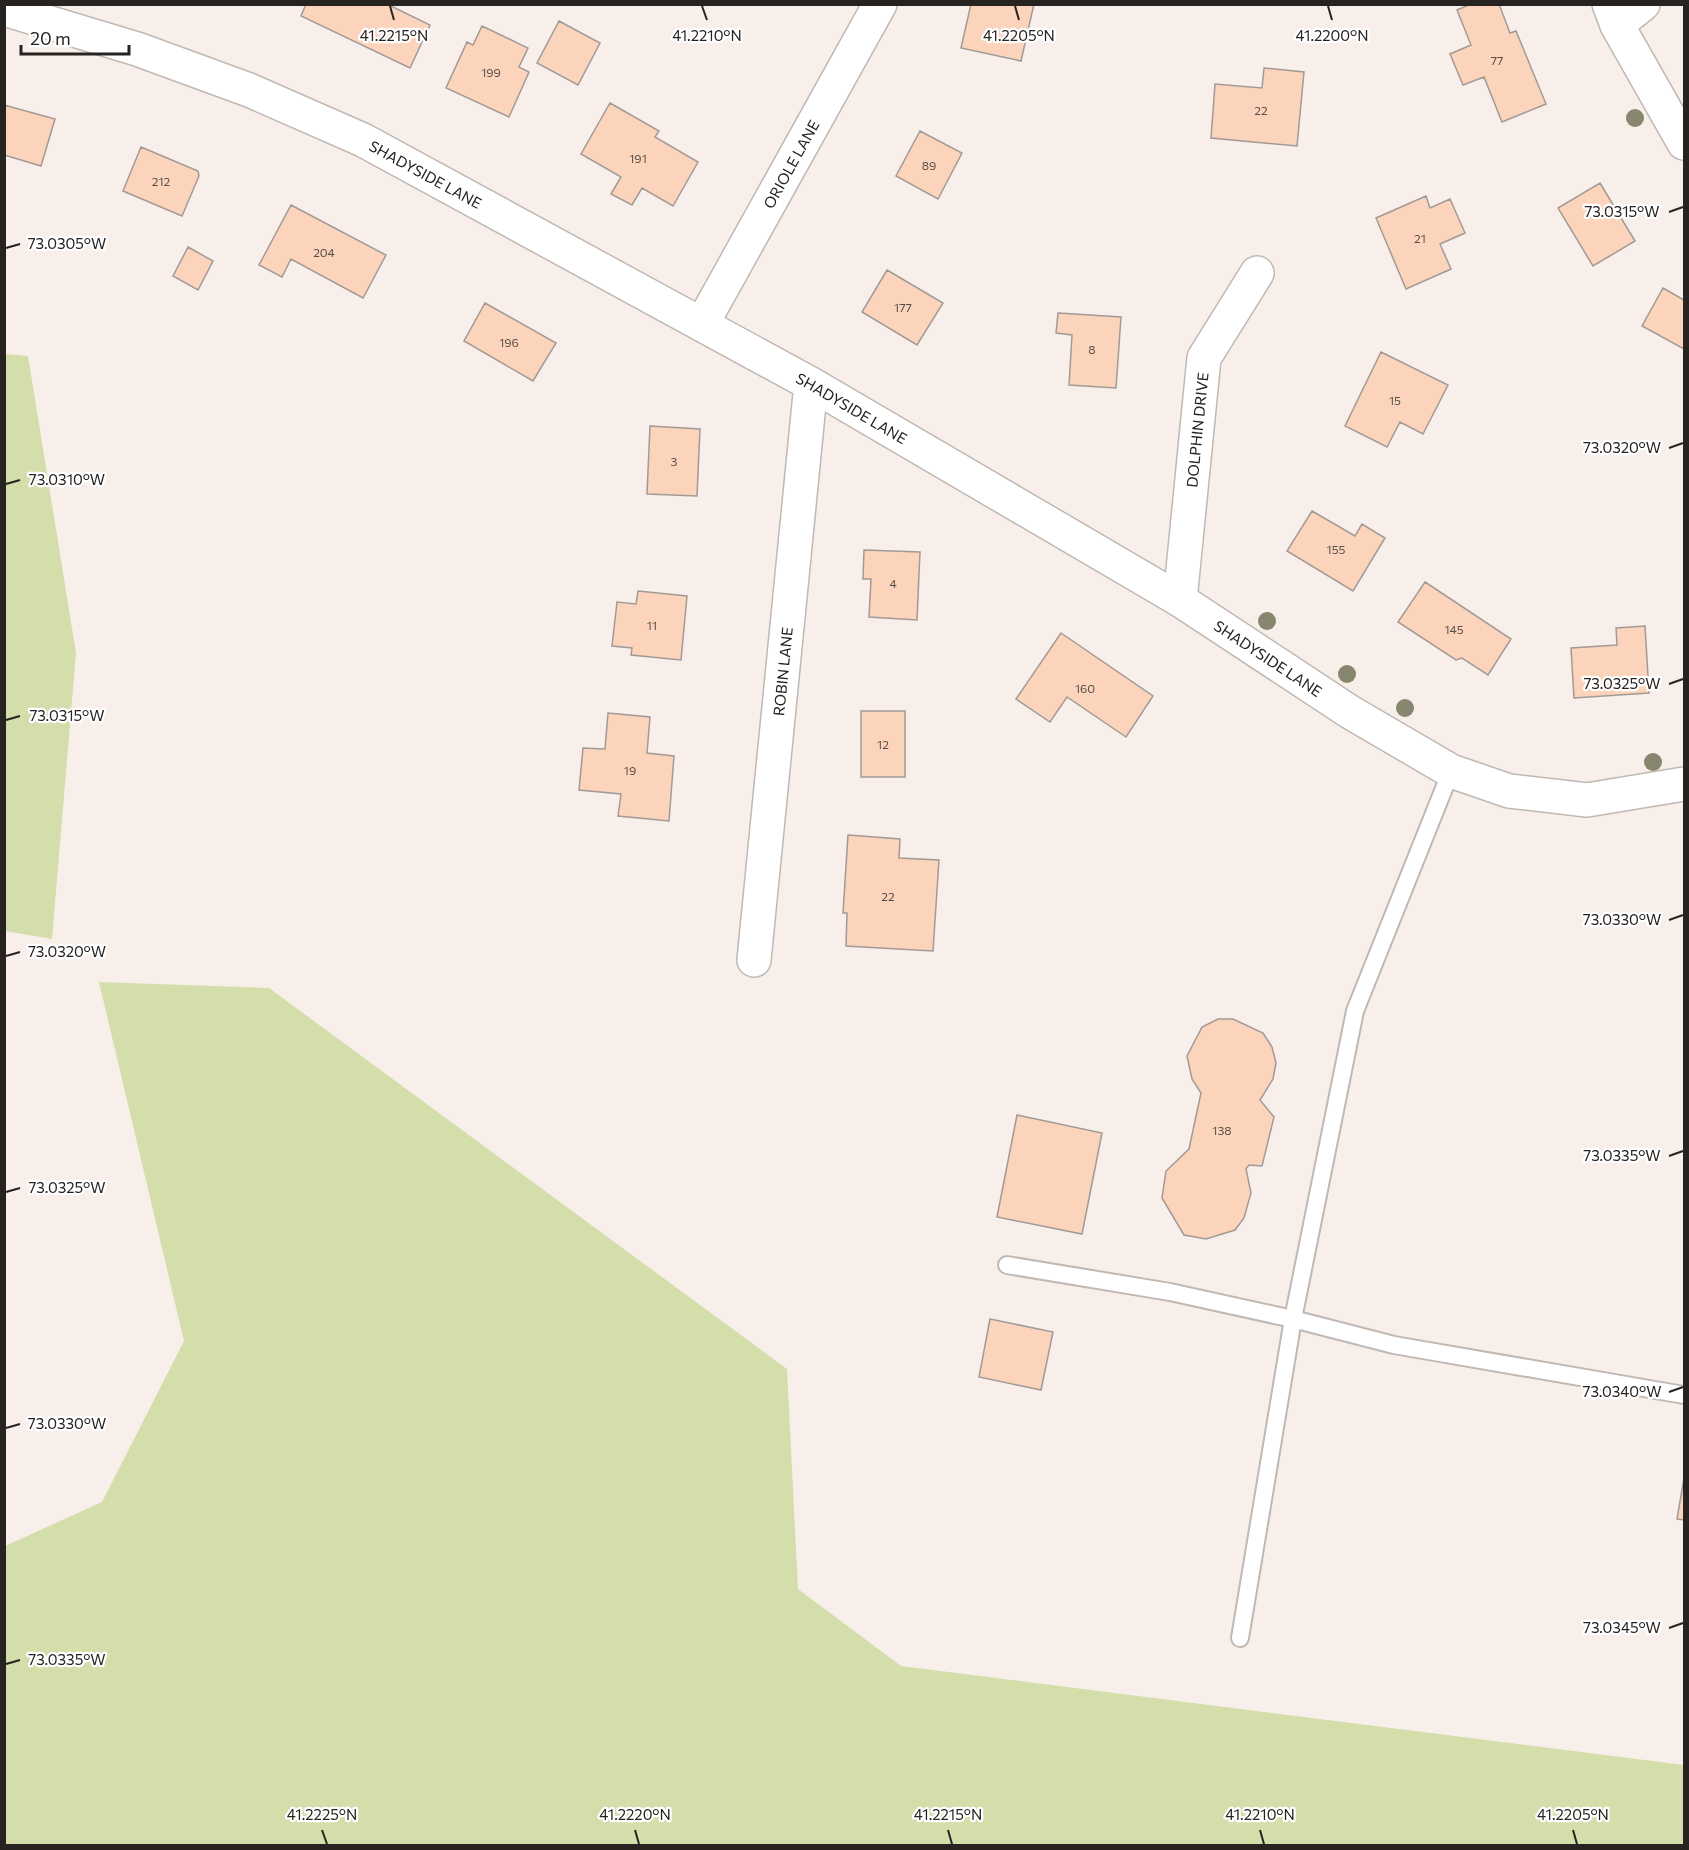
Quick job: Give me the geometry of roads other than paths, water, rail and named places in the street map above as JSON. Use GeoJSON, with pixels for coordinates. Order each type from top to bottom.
{"type":"FeatureCollection","features":[{"type":"Feature","properties":{"kind":"street","name":"ORIOLE LANE"},"geometry":{"type":"LineString","coordinates":[[702,324],[880,4]]}},
{"type":"Feature","properties":{"kind":"street"},"geometry":{"type":"LineString","coordinates":[[1643,4],[1613,15],[1684,143]]}},
{"type":"Feature","properties":{"kind":"street","name":"SHADYSIDE LANE"},"geometry":{"type":"LineString","coordinates":[[14,8],[137,49],[226,82],[363,140],[811,384],[1180,600],[1350,712],[1451,771],[1509,792],[1587,800],[1684,784]]}},
{"type":"Feature","properties":{"kind":"street","name":"DOLPHIN DRIVE"},"geometry":{"type":"LineString","coordinates":[[1180,600],[1204,358],[1257,273]]}},
{"type":"Feature","properties":{"kind":"street","name":"ROBIN LANE"},"geometry":{"type":"LineString","coordinates":[[754,960],[811,384]]}},
{"type":"Feature","properties":{"kind":"lane"},"geometry":{"type":"LineString","coordinates":[[1240,1638],[1293,1319],[1355,1011],[1451,771]]}},
{"type":"Feature","properties":{"kind":"lane"},"geometry":{"type":"LineString","coordinates":[[1007,1264],[1170,1292],[1293,1319],[1394,1345],[1684,1395]]}}]}
